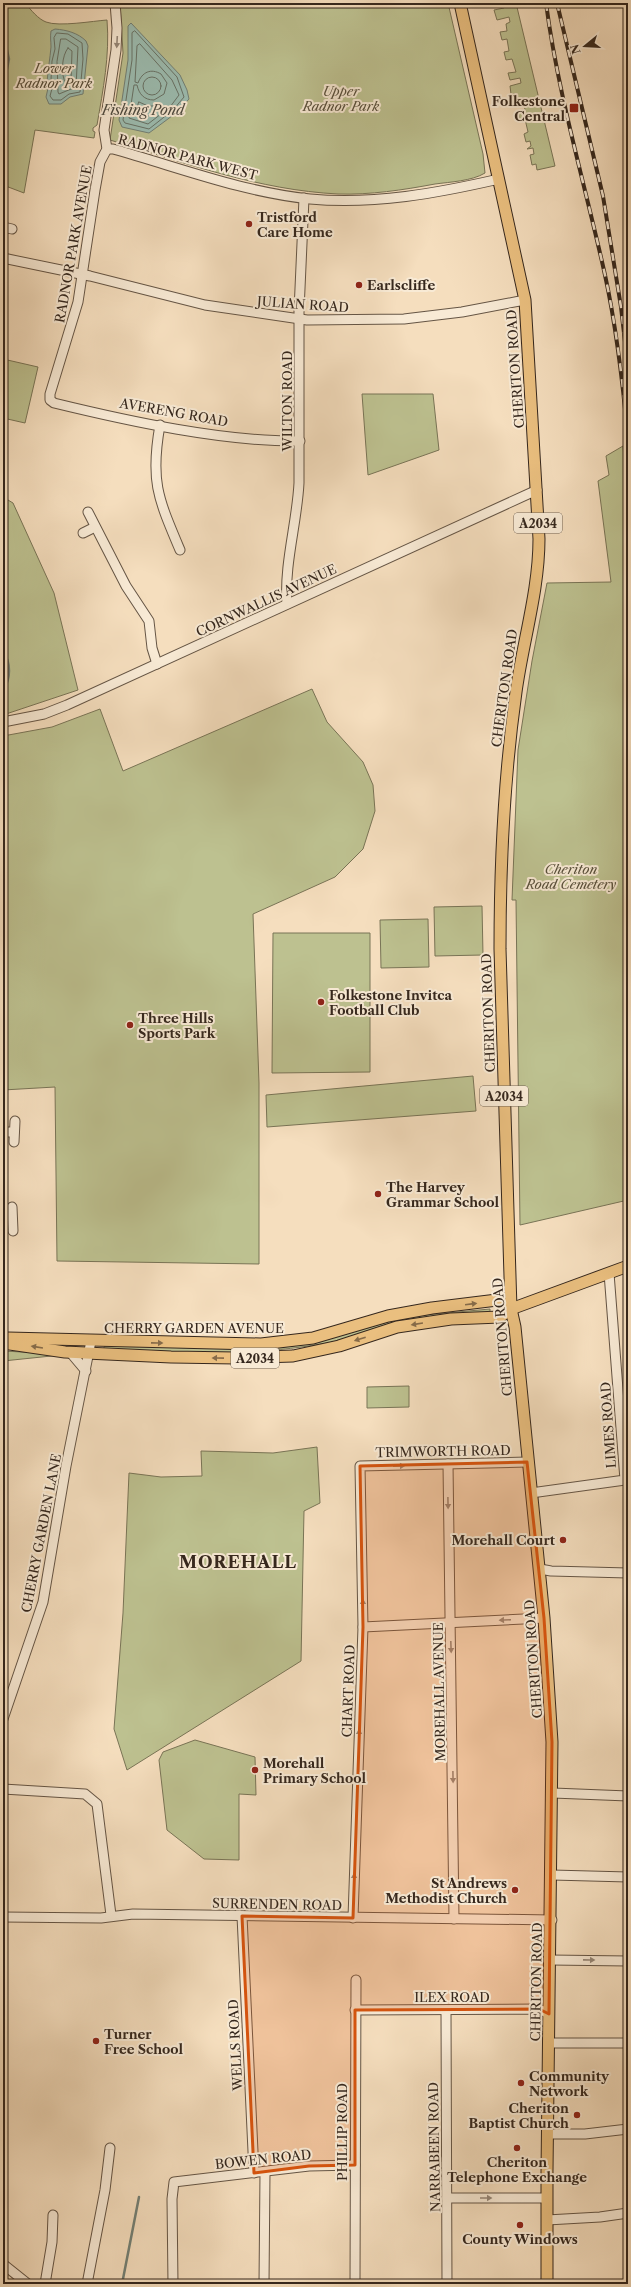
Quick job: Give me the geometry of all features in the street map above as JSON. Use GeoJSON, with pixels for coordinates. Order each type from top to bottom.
{"type":"FeatureCollection","features":[{"type":"Feature","properties":{"kind":"main road","name":"CHERITON ROAD"},"geometry":{"type":"LineString","coordinates":[[460,3],[525,300],[537,490],[539,567],[520,660],[509,749],[500,897],[511,1310],[540,1569],[549,1679],[553,1793],[552,1920],[548,2043],[547,2284]]}},
{"type":"Feature","properties":{"kind":"main road"},"geometry":{"type":"LineString","coordinates":[[511,1310],[628,1266]]}},
{"type":"Feature","properties":{"kind":"main road","name":"CHERRY GARDEN AVENUE"},"geometry":{"type":"LineString","coordinates":[[3,1338],[47,1337],[91,1347],[108,1353],[218,1358],[293,1356],[339,1346],[397,1327],[438,1321],[500,1317],[511,1310],[497,1300],[412,1311],[380,1318],[313,1338],[283,1343],[91,1347],[70,1352],[3,1343]]}},
{"type":"Feature","properties":{"kind":"street","name":"RADNOR PARK AVENUE"},"geometry":{"type":"LineString","coordinates":[[50,394],[71,329],[83,274],[100,162],[106,149],[104,130],[118,28],[115,3]]}},
{"type":"Feature","properties":{"kind":"street","name":"RADNOR PARK WEST"},"geometry":{"type":"LineString","coordinates":[[106,149],[113,149],[226,183],[304,198],[337,200],[393,198],[499,179]]}},
{"type":"Feature","properties":{"kind":"street","name":"WILTON ROAD"},"geometry":{"type":"LineString","coordinates":[[287,604],[287,579],[298,506],[300,441],[299,319],[304,198]]}},
{"type":"Feature","properties":{"kind":"street","name":"JULIAN ROAD"},"geometry":{"type":"LineString","coordinates":[[3,258],[83,274],[205,305],[299,319],[372,321],[404,319],[462,312],[525,300]]}},
{"type":"Feature","properties":{"kind":"street","name":"AVERENG ROAD"},"geometry":{"type":"LineString","coordinates":[[50,394],[50,400],[54,403],[160,425],[240,437],[300,441]]}},
{"type":"Feature","properties":{"kind":"street"},"geometry":{"type":"LineString","coordinates":[[160,425],[156,461],[156,486],[163,510],[180,550]]}},
{"type":"Feature","properties":{"kind":"street","name":"CORNWALLIS AVENUE"},"geometry":{"type":"LineString","coordinates":[[3,722],[50,712],[537,490]]}},
{"type":"Feature","properties":{"kind":"street"},"geometry":{"type":"LineString","coordinates":[[88,512],[94,527],[126,586],[149,621],[152,648],[157,664]]}},
{"type":"Feature","properties":{"kind":"street"},"geometry":{"type":"LineString","coordinates":[[83,533],[94,527]]}},
{"type":"Feature","properties":{"kind":"street"},"geometry":{"type":"LineString","coordinates":[[14,1142],[15,1121]]}},
{"type":"Feature","properties":{"kind":"street"},"geometry":{"type":"LineString","coordinates":[[3,1132],[14,1132]]}},
{"type":"Feature","properties":{"kind":"street"},"geometry":{"type":"LineString","coordinates":[[12,1207],[13,1231]]}},
{"type":"Feature","properties":{"kind":"street"},"geometry":{"type":"LineString","coordinates":[[3,1220],[12,1219]]}},
{"type":"Feature","properties":{"kind":"street","name":"LIMES ROAD"},"geometry":{"type":"LineString","coordinates":[[531,1493],[625,1480],[610,1273]]}},
{"type":"Feature","properties":{"kind":"street","name":"CHERRY GARDEN LANE"},"geometry":{"type":"LineString","coordinates":[[3,1719],[43,1602],[66,1466],[91,1347]]}},
{"type":"Feature","properties":{"kind":"street"},"geometry":{"type":"LineString","coordinates":[[70,1352],[86,1371],[108,1353]]}},
{"type":"Feature","properties":{"kind":"street","name":"TRIMWORTH ROAD"},"geometry":{"type":"LineString","coordinates":[[360,1466],[527,1462]]}},
{"type":"Feature","properties":{"kind":"street","name":"MOREHALL AVENUE"},"geometry":{"type":"LineString","coordinates":[[448,1464],[454,1919]]}},
{"type":"Feature","properties":{"kind":"street","name":"CHART ROAD"},"geometry":{"type":"LineString","coordinates":[[354,1918],[363,1627],[360,1466]]}},
{"type":"Feature","properties":{"kind":"street"},"geometry":{"type":"LineString","coordinates":[[625,1480],[626,1490]]}},
{"type":"Feature","properties":{"kind":"street"},"geometry":{"type":"LineString","coordinates":[[540,1569],[551,1571],[628,1573]]}},
{"type":"Feature","properties":{"kind":"street"},"geometry":{"type":"LineString","coordinates":[[363,1627],[544,1618]]}},
{"type":"Feature","properties":{"kind":"street"},"geometry":{"type":"LineString","coordinates":[[3,1789],[85,1794],[97,1804],[110,1915]]}},
{"type":"Feature","properties":{"kind":"street"},"geometry":{"type":"LineString","coordinates":[[553,1793],[628,1796]]}},
{"type":"Feature","properties":{"kind":"street"},"geometry":{"type":"LineString","coordinates":[[552,1875],[628,1877]]}},
{"type":"Feature","properties":{"kind":"street","name":"SURRENDEN ROAD"},"geometry":{"type":"LineString","coordinates":[[3,1917],[101,1918],[110,1915],[552,1920]]}},
{"type":"Feature","properties":{"kind":"street","name":"WELLS ROAD"},"geometry":{"type":"LineString","coordinates":[[242,1916],[254,2173]]}},
{"type":"Feature","properties":{"kind":"street"},"geometry":{"type":"LineString","coordinates":[[550,1960],[628,1961]]}},
{"type":"Feature","properties":{"kind":"street","name":"PHILLIP ROAD"},"geometry":{"type":"LineString","coordinates":[[355,2284],[356,1980]]}},
{"type":"Feature","properties":{"kind":"street","name":"ILEX ROAD"},"geometry":{"type":"LineString","coordinates":[[355,2010],[540,2009],[549,2014]]}},
{"type":"Feature","properties":{"kind":"street","name":"NARRABEEN ROAD"},"geometry":{"type":"LineString","coordinates":[[446,2010],[447,2284]]}},
{"type":"Feature","properties":{"kind":"street"},"geometry":{"type":"LineString","coordinates":[[548,2043],[628,2043]]}},
{"type":"Feature","properties":{"kind":"street"},"geometry":{"type":"LineString","coordinates":[[547,2134],[590,2134],[628,2129]]}},
{"type":"Feature","properties":{"kind":"street"},"geometry":{"type":"LineString","coordinates":[[87,2284],[105,2190],[110,2148]]}},
{"type":"Feature","properties":{"kind":"street","name":"BOWEN ROAD"},"geometry":{"type":"LineString","coordinates":[[173,2284],[172,2198],[174,2182],[309,2166],[355,2165]]}},
{"type":"Feature","properties":{"kind":"street"},"geometry":{"type":"LineString","coordinates":[[264,2284],[265,2172]]}},
{"type":"Feature","properties":{"kind":"street"},"geometry":{"type":"LineString","coordinates":[[447,2198],[547,2198]]}},
{"type":"Feature","properties":{"kind":"street"},"geometry":{"type":"LineString","coordinates":[[547,2220],[600,2217],[628,2213]]}},
{"type":"Feature","properties":{"kind":"street"},"geometry":{"type":"LineString","coordinates":[[46,2284],[52,2242],[53,2215]]}},
{"type":"Feature","properties":{"kind":"street"},"geometry":{"type":"LineString","coordinates":[[3,2264],[28,2284]]}},
{"type":"Feature","properties":{"kind":"highlighted area"},"geometry":{"type":"Polygon","coordinates":[[[527,1462],[544,1618],[552,1742],[549,2014],[539,2009],[355,2010],[355,2165],[309,2166],[254,2173],[242,1916],[353,1918],[363,1627],[360,1466],[527,1462]]]}},
{"type":"Feature","properties":{"kind":"green space","name":"Lower Radnor Park"},"geometry":{"type":"Polygon","coordinates":[[[3,3],[25,3],[40,19],[52,23],[67,24],[107,20],[108,46],[102,99],[97,125],[93,128],[93,131],[95,132],[94,138],[35,130],[24,193],[3,185],[3,3]]]}},
{"type":"Feature","properties":{"kind":"green space","name":"Upper Radnor Park"},"geometry":{"type":"Polygon","coordinates":[[[120,3],[448,3],[483,154],[485,173],[474,178],[461,181],[386,192],[338,194],[280,187],[251,181],[194,166],[110,140],[123,53],[120,3]]]}},
{"type":"Feature","properties":{"kind":"green space"},"geometry":{"type":"Polygon","coordinates":[[[504,3],[516,3],[555,166],[537,170],[536,164],[532,165],[530,155],[534,154],[533,148],[527,149],[531,146],[530,141],[526,142],[524,134],[528,132],[525,119],[520,120],[518,111],[525,110],[524,103],[515,105],[515,94],[511,94],[510,86],[521,83],[520,78],[510,80],[508,73],[516,72],[512,59],[506,60],[504,52],[509,51],[507,39],[502,40],[500,32],[507,31],[506,24],[510,22],[509,17],[497,20],[494,10],[504,8],[504,3]]]}},
{"type":"Feature","properties":{"kind":"green space"},"geometry":{"type":"Polygon","coordinates":[[[3,359],[38,367],[25,423],[3,418],[3,359]]]}},
{"type":"Feature","properties":{"kind":"green space"},"geometry":{"type":"Polygon","coordinates":[[[362,394],[433,394],[439,450],[368,475],[362,394]]]}},
{"type":"Feature","properties":{"kind":"green space","name":"Cheriton Road Cemetery"},"geometry":{"type":"Polygon","coordinates":[[[623,446],[628,503],[628,1200],[520,1225],[516,900],[512,900],[518,750],[532,661],[547,583],[611,582],[598,481],[609,475],[606,456],[623,446]]]}},
{"type":"Feature","properties":{"kind":"green space"},"geometry":{"type":"Polygon","coordinates":[[[3,497],[13,503],[54,593],[78,690],[3,715],[3,497]]]}},
{"type":"Feature","properties":{"kind":"green space","name":"Three Hills Sports Park"},"geometry":{"type":"Polygon","coordinates":[[[312,689],[327,722],[363,762],[373,785],[375,811],[363,849],[335,877],[253,914],[259,1083],[259,1264],[57,1261],[55,1087],[3,1090],[3,736],[52,727],[100,709],[123,771],[312,689]]]}},
{"type":"Feature","properties":{"kind":"green space"},"geometry":{"type":"Polygon","coordinates":[[[482,906],[483,955],[435,956],[434,907],[482,906]]]}},
{"type":"Feature","properties":{"kind":"green space"},"geometry":{"type":"Polygon","coordinates":[[[428,919],[429,967],[381,968],[380,920],[428,919]]]}},
{"type":"Feature","properties":{"kind":"green space","name":"Folkestone Invitca Football Club"},"geometry":{"type":"Polygon","coordinates":[[[273,933],[370,933],[370,1072],[272,1073],[273,933]]]}},
{"type":"Feature","properties":{"kind":"green space"},"geometry":{"type":"Polygon","coordinates":[[[473,1076],[476,1111],[267,1127],[266,1095],[473,1076]]]}},
{"type":"Feature","properties":{"kind":"green space"},"geometry":{"type":"Polygon","coordinates":[[[490,1309],[490,1313],[336,1342],[304,1347],[269,1349],[314,1343],[403,1317],[490,1309]]]}},
{"type":"Feature","properties":{"kind":"green space"},"geometry":{"type":"Polygon","coordinates":[[[105,1346],[247,1349],[249,1352],[248,1354],[243,1355],[103,1349],[105,1346]]]}},
{"type":"Feature","properties":{"kind":"green space"},"geometry":{"type":"Polygon","coordinates":[[[3,1351],[60,1354],[61,1355],[3,1361],[3,1351]]]}},
{"type":"Feature","properties":{"kind":"green space"},"geometry":{"type":"Polygon","coordinates":[[[409,1386],[409,1407],[367,1408],[367,1387],[409,1386]]]}},
{"type":"Feature","properties":{"kind":"green space"},"geometry":{"type":"Polygon","coordinates":[[[317,1447],[320,1503],[304,1511],[301,1661],[127,1770],[114,1729],[123,1613],[129,1473],[161,1477],[202,1476],[201,1451],[273,1453],[317,1447]]]}},
{"type":"Feature","properties":{"kind":"green space"},"geometry":{"type":"Polygon","coordinates":[[[195,1740],[255,1757],[256,1795],[239,1794],[239,1860],[204,1859],[167,1830],[159,1760],[163,1752],[195,1740]]]}},
{"type":"Feature","properties":{"kind":"water","name":"Fishing Pond"},"geometry":{"type":"Polygon","coordinates":[[[131,23],[180,75],[187,90],[189,99],[176,113],[149,133],[122,127],[119,120],[128,60],[128,26],[131,23]]]}},
{"type":"Feature","properties":{"kind":"water"},"geometry":{"type":"Polygon","coordinates":[[[55,29],[76,34],[86,41],[88,46],[83,94],[70,97],[61,104],[49,104],[46,97],[49,84],[47,82],[51,47],[51,31],[55,29]]]}},
{"type":"Feature","properties":{"kind":"waterway"},"geometry":{"type":"LineString","coordinates":[[3,33],[9,59],[3,88]]}},
{"type":"Feature","properties":{"kind":"waterway"},"geometry":{"type":"LineString","coordinates":[[3,97],[3,105]]}},
{"type":"Feature","properties":{"kind":"waterway"},"geometry":{"type":"LineString","coordinates":[[3,651],[8,660],[9,666],[8,681],[3,691]]}},
{"type":"Feature","properties":{"kind":"waterway"},"geometry":{"type":"LineString","coordinates":[[122,2284],[139,2197]]}},
{"type":"Feature","properties":{"kind":"railway"},"geometry":{"type":"LineString","coordinates":[[546,3],[557,72],[613,316],[628,440]]}},
{"type":"Feature","properties":{"kind":"railway"},"geometry":{"type":"LineString","coordinates":[[557,3],[603,196],[621,307],[628,368]]}},
{"type":"Feature","properties":{"kind":"place","name":"Folkestone Central"},"geometry":{"type":"Point","coordinates":[574,108]}},
{"type":"Feature","properties":{"kind":"place","name":"Tristford Care Home"},"geometry":{"type":"Point","coordinates":[249,224]}},
{"type":"Feature","properties":{"kind":"place","name":"Earlscliffe"},"geometry":{"type":"Point","coordinates":[359,285]}},
{"type":"Feature","properties":{"kind":"place","name":"Folkestone Invitca Football Club"},"geometry":{"type":"Point","coordinates":[321,1002]}},
{"type":"Feature","properties":{"kind":"place","name":"Three Hills Sports Park"},"geometry":{"type":"Point","coordinates":[130,1025]}},
{"type":"Feature","properties":{"kind":"place","name":"The Harvey Grammar School"},"geometry":{"type":"Point","coordinates":[378,1194]}},
{"type":"Feature","properties":{"kind":"place","name":"Morehall Court"},"geometry":{"type":"Point","coordinates":[563,1540]}},
{"type":"Feature","properties":{"kind":"place","name":"Morehall Primary School"},"geometry":{"type":"Point","coordinates":[255,1770]}},
{"type":"Feature","properties":{"kind":"place","name":"St Andrews Methodist Church"},"geometry":{"type":"Point","coordinates":[515,1890]}},
{"type":"Feature","properties":{"kind":"place","name":"Turner Free School"},"geometry":{"type":"Point","coordinates":[96,2041]}},
{"type":"Feature","properties":{"kind":"place","name":"Community Network"},"geometry":{"type":"Point","coordinates":[521,2083]}},
{"type":"Feature","properties":{"kind":"place","name":"Cheriton Baptist Church"},"geometry":{"type":"Point","coordinates":[577,2115]}},
{"type":"Feature","properties":{"kind":"place","name":"Cheriton Telephone Exchange"},"geometry":{"type":"Point","coordinates":[517,2148]}},
{"type":"Feature","properties":{"kind":"place","name":"County Windows"},"geometry":{"type":"Point","coordinates":[520,2225]}},
{"type":"Feature","properties":{"kind":"district","name":"MOREHALL"},"geometry":{"type":"Point","coordinates":[238,1562]}}]}
